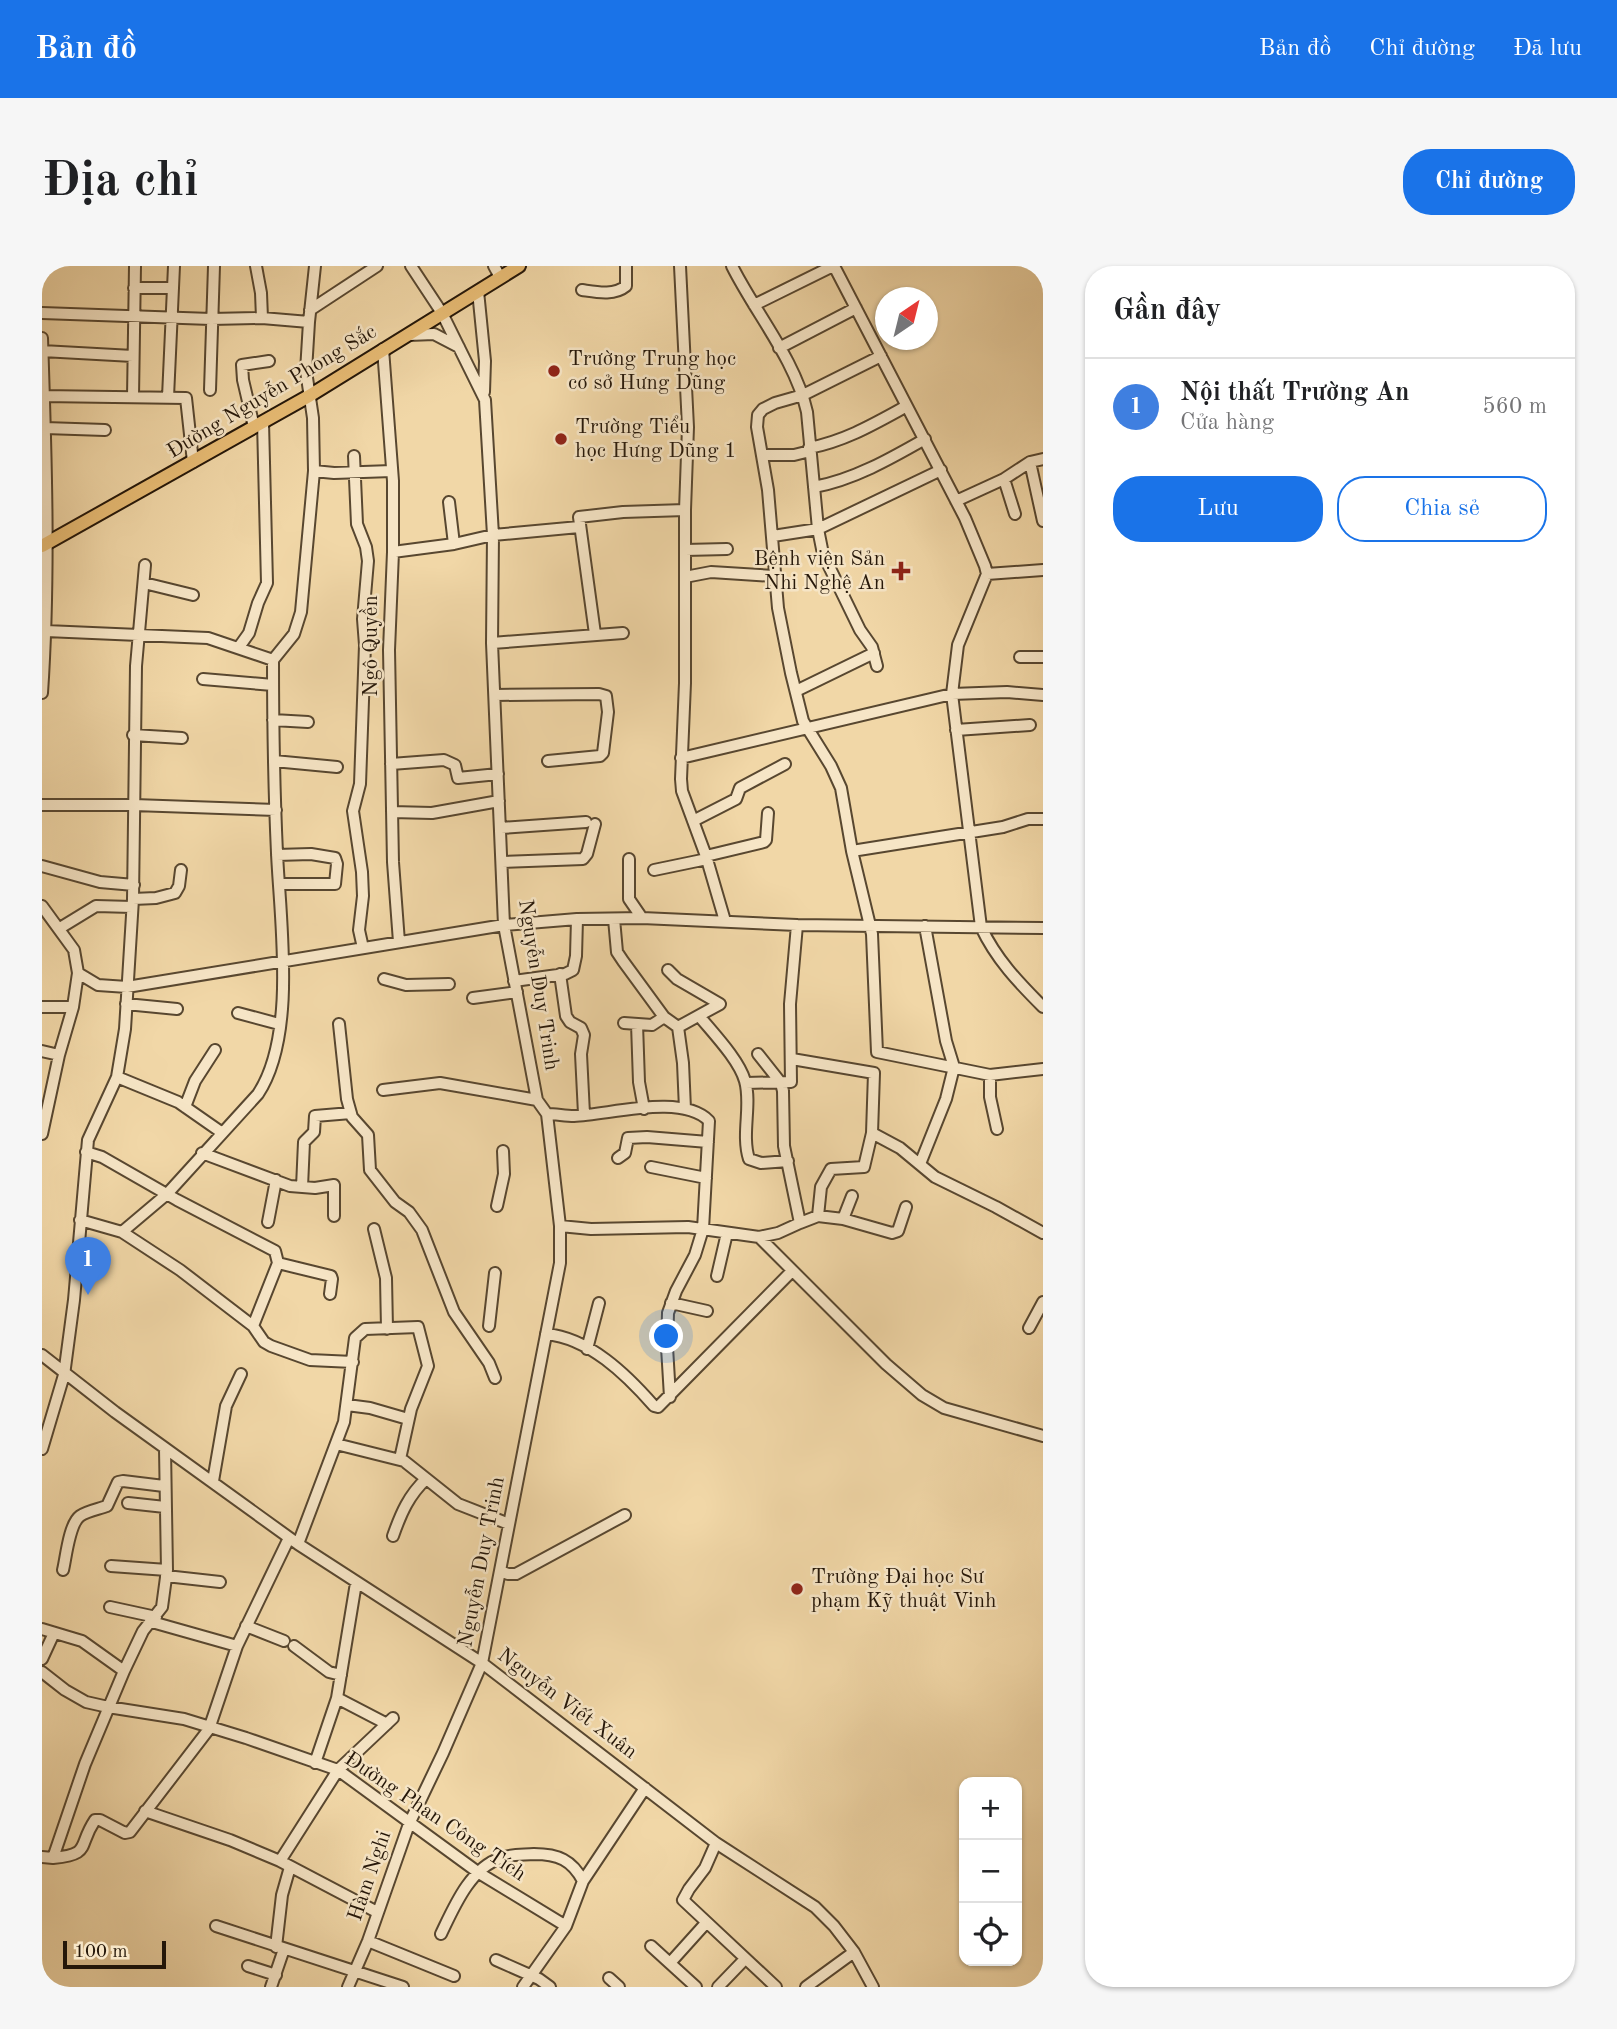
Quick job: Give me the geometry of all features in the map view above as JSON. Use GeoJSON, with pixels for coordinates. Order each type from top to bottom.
{"type":"FeatureCollection","features":[{"type":"Feature","properties":{"kind":"main road","name":"Đường Nguyễn Phong Sắc"},"geometry":{"type":"LineString","coordinates":[[45,544],[309,396],[478,291],[497,272],[519,266]]}},
{"type":"Feature","properties":{"kind":"street"},"geometry":{"type":"LineString","coordinates":[[133,397],[135,266]]}},
{"type":"Feature","properties":{"kind":"street"},"geometry":{"type":"LineString","coordinates":[[168,397],[174,266]]}},
{"type":"Feature","properties":{"kind":"street"},"geometry":{"type":"LineString","coordinates":[[210,390],[214,266]]}},
{"type":"Feature","properties":{"kind":"street"},"geometry":{"type":"LineString","coordinates":[[256,266],[262,318]]}},
{"type":"Feature","properties":{"kind":"street"},"geometry":{"type":"LineString","coordinates":[[122,1231],[166,1194],[258,1094],[267,1081],[275,1060],[284,961],[277,855],[273,660],[294,634],[301,612],[314,471],[313,418],[306,370],[315,266]]}},
{"type":"Feature","properties":{"kind":"street"},"geometry":{"type":"LineString","coordinates":[[42,313],[211,319],[310,316],[377,266]]}},
{"type":"Feature","properties":{"kind":"street","name":"Nguyễn Duy Trinh"},"geometry":{"type":"LineString","coordinates":[[411,266],[442,313],[483,395],[493,535],[492,643],[504,925],[537,1100],[547,1114],[560,1226],[560,1263],[482,1663]]}},
{"type":"Feature","properties":{"kind":"street"},"geometry":{"type":"LineString","coordinates":[[582,290],[606,292],[623,289],[626,286],[626,266]]}},
{"type":"Feature","properties":{"kind":"street"},"geometry":{"type":"LineString","coordinates":[[680,266],[688,427],[682,791],[725,921]]}},
{"type":"Feature","properties":{"kind":"street"},"geometry":{"type":"LineString","coordinates":[[754,305],[834,266],[965,518],[987,574],[958,645],[952,694],[981,927],[1008,972],[1043,1007]]}},
{"type":"Feature","properties":{"kind":"street"},"geometry":{"type":"LineString","coordinates":[[733,267],[803,395],[823,554],[833,579],[874,653],[877,666]]}},
{"type":"Feature","properties":{"kind":"street"},"geometry":{"type":"LineString","coordinates":[[134,288],[172,288]]}},
{"type":"Feature","properties":{"kind":"street"},"geometry":{"type":"LineString","coordinates":[[478,291],[485,361],[483,395]]}},
{"type":"Feature","properties":{"kind":"street"},"geometry":{"type":"LineString","coordinates":[[779,348],[856,308]]}},
{"type":"Feature","properties":{"kind":"street"},"geometry":{"type":"LineString","coordinates":[[406,335],[434,334],[461,348]]}},
{"type":"Feature","properties":{"kind":"street"},"geometry":{"type":"LineString","coordinates":[[42,338],[46,631],[42,693]]}},
{"type":"Feature","properties":{"kind":"street","name":"Ngô Quyền"},"geometry":{"type":"LineString","coordinates":[[383,349],[392,471],[393,552],[389,623],[392,812],[398,942]]}},
{"type":"Feature","properties":{"kind":"street"},"geometry":{"type":"LineString","coordinates":[[42,351],[133,356]]}},
{"type":"Feature","properties":{"kind":"street"},"geometry":{"type":"LineString","coordinates":[[881,356],[803,395],[775,403],[758,415],[757,427],[773,536],[774,576],[782,630],[803,721],[837,777],[873,934],[877,1052],[990,1075],[1043,1069]]}},
{"type":"Feature","properties":{"kind":"street"},"geometry":{"type":"LineString","coordinates":[[239,647],[249,633],[267,583],[259,425],[243,380],[242,365],[269,361]]}},
{"type":"Feature","properties":{"kind":"street"},"geometry":{"type":"LineString","coordinates":[[43,396],[186,398],[193,462]]}},
{"type":"Feature","properties":{"kind":"street"},"geometry":{"type":"LineString","coordinates":[[762,455],[794,455],[832,443],[855,434],[905,407]]}},
{"type":"Feature","properties":{"kind":"street"},"geometry":{"type":"LineString","coordinates":[[45,428],[105,430]]}},
{"type":"Feature","properties":{"kind":"street"},"geometry":{"type":"LineString","coordinates":[[814,487],[835,483],[894,457],[925,439]]}},
{"type":"Feature","properties":{"kind":"street"},"geometry":{"type":"LineString","coordinates":[[354,456],[357,524],[368,561],[363,619],[365,645],[360,784],[353,811],[362,872],[363,896],[359,930],[363,948]]}},
{"type":"Feature","properties":{"kind":"street"},"geometry":{"type":"LineString","coordinates":[[956,501],[1003,479],[1030,462],[1043,459]]}},
{"type":"Feature","properties":{"kind":"street"},"geometry":{"type":"LineString","coordinates":[[1030,462],[1043,521]]}},
{"type":"Feature","properties":{"kind":"street"},"geometry":{"type":"LineString","coordinates":[[773,536],[818,529],[941,470]]}},
{"type":"Feature","properties":{"kind":"street"},"geometry":{"type":"LineString","coordinates":[[314,471],[392,471]]}},
{"type":"Feature","properties":{"kind":"street"},"geometry":{"type":"LineString","coordinates":[[1003,479],[1015,514]]}},
{"type":"Feature","properties":{"kind":"street"},"geometry":{"type":"LineString","coordinates":[[449,502],[454,544]]}},
{"type":"Feature","properties":{"kind":"street"},"geometry":{"type":"LineString","coordinates":[[595,634],[579,517],[685,510]]}},
{"type":"Feature","properties":{"kind":"street"},"geometry":{"type":"LineString","coordinates":[[393,552],[454,544],[493,535],[579,527]]}},
{"type":"Feature","properties":{"kind":"street"},"geometry":{"type":"LineString","coordinates":[[685,550],[727,549]]}},
{"type":"Feature","properties":{"kind":"street"},"geometry":{"type":"LineString","coordinates":[[42,1449],[64,1371],[74,1300],[86,1152],[93,1126],[117,1077],[123,1047],[134,885],[133,735],[145,565]]}},
{"type":"Feature","properties":{"kind":"street"},"geometry":{"type":"LineString","coordinates":[[987,574],[1043,570]]}},
{"type":"Feature","properties":{"kind":"street"},"geometry":{"type":"LineString","coordinates":[[685,577],[710,572],[774,576]]}},
{"type":"Feature","properties":{"kind":"street"},"geometry":{"type":"LineString","coordinates":[[145,583],[193,596]]}},
{"type":"Feature","properties":{"kind":"street"},"geometry":{"type":"LineString","coordinates":[[46,631],[208,638],[273,660]]}},
{"type":"Feature","properties":{"kind":"street"},"geometry":{"type":"LineString","coordinates":[[492,643],[623,633]]}},
{"type":"Feature","properties":{"kind":"street"},"geometry":{"type":"LineString","coordinates":[[796,691],[874,653]]}},
{"type":"Feature","properties":{"kind":"street"},"geometry":{"type":"LineString","coordinates":[[1020,657],[1043,657]]}},
{"type":"Feature","properties":{"kind":"street"},"geometry":{"type":"LineString","coordinates":[[203,679],[273,685]]}},
{"type":"Feature","properties":{"kind":"street"},"geometry":{"type":"LineString","coordinates":[[681,758],[952,694],[1007,692],[1043,695]]}},
{"type":"Feature","properties":{"kind":"street"},"geometry":{"type":"LineString","coordinates":[[495,695],[606,696],[608,712],[603,753],[600,756],[548,761]]}},
{"type":"Feature","properties":{"kind":"street"},"geometry":{"type":"LineString","coordinates":[[273,720],[307,722]]}},
{"type":"Feature","properties":{"kind":"street"},"geometry":{"type":"LineString","coordinates":[[956,730],[1030,725]]}},
{"type":"Feature","properties":{"kind":"street"},"geometry":{"type":"LineString","coordinates":[[133,735],[182,738]]}},
{"type":"Feature","properties":{"kind":"street"},"geometry":{"type":"LineString","coordinates":[[391,764],[444,760],[455,765],[458,779],[498,775]]}},
{"type":"Feature","properties":{"kind":"street"},"geometry":{"type":"LineString","coordinates":[[274,761],[337,767]]}},
{"type":"Feature","properties":{"kind":"street"},"geometry":{"type":"LineString","coordinates":[[693,821],[736,799],[740,788],[785,764]]}},
{"type":"Feature","properties":{"kind":"street"},"geometry":{"type":"LineString","coordinates":[[392,812],[432,813],[499,801]]}},
{"type":"Feature","properties":{"kind":"street"},"geometry":{"type":"LineString","coordinates":[[42,805],[276,810]]}},
{"type":"Feature","properties":{"kind":"street"},"geometry":{"type":"LineString","coordinates":[[654,870],[764,842],[768,813]]}},
{"type":"Feature","properties":{"kind":"street"},"geometry":{"type":"LineString","coordinates":[[852,851],[1003,827],[1020,820],[1043,819]]}},
{"type":"Feature","properties":{"kind":"street"},"geometry":{"type":"LineString","coordinates":[[501,828],[591,823],[587,853],[583,859],[502,862]]}},
{"type":"Feature","properties":{"kind":"street"},"geometry":{"type":"LineString","coordinates":[[277,855],[310,854],[337,860],[335,884],[279,884]]}},
{"type":"Feature","properties":{"kind":"street"},"geometry":{"type":"LineString","coordinates":[[629,859],[629,899],[642,918]]}},
{"type":"Feature","properties":{"kind":"street"},"geometry":{"type":"LineString","coordinates":[[42,866],[100,882],[134,885]]}},
{"type":"Feature","properties":{"kind":"street"},"geometry":{"type":"LineString","coordinates":[[60,928],[96,906],[133,903],[175,894],[179,887],[181,870]]}},
{"type":"Feature","properties":{"kind":"street"},"geometry":{"type":"LineString","coordinates":[[42,906],[74,950],[78,974],[74,1007],[59,1055],[42,1134]]}},
{"type":"Feature","properties":{"kind":"street"},"geometry":{"type":"LineString","coordinates":[[78,974],[98,985],[127,987],[504,925],[577,919],[642,918],[797,925],[1043,928]]}},
{"type":"Feature","properties":{"kind":"street"},"geometry":{"type":"LineString","coordinates":[[473,998],[505,995],[515,987],[573,970],[577,919]]}},
{"type":"Feature","properties":{"kind":"street"},"geometry":{"type":"LineString","coordinates":[[614,919],[617,952],[664,1017],[678,1027],[685,1109]]}},
{"type":"Feature","properties":{"kind":"street"},"geometry":{"type":"LineString","coordinates":[[746,1083],[791,1082],[790,1003],[797,925]]}},
{"type":"Feature","properties":{"kind":"street"},"geometry":{"type":"LineString","coordinates":[[920,1164],[946,1099],[954,1067],[946,1041],[925,926]]}},
{"type":"Feature","properties":{"kind":"street"},"geometry":{"type":"LineString","coordinates":[[668,970],[677,979],[720,1004],[678,1027]]}},
{"type":"Feature","properties":{"kind":"street"},"geometry":{"type":"LineString","coordinates":[[560,974],[566,1016],[570,1022],[581,1028],[584,1035],[581,1054],[584,1114]]}},
{"type":"Feature","properties":{"kind":"street"},"geometry":{"type":"LineString","coordinates":[[384,979],[406,985],[449,984]]}},
{"type":"Feature","properties":{"kind":"street"},"geometry":{"type":"LineString","coordinates":[[126,1004],[177,1009]]}},
{"type":"Feature","properties":{"kind":"street"},"geometry":{"type":"LineString","coordinates":[[42,1007],[74,1007]]}},
{"type":"Feature","properties":{"kind":"street"},"geometry":{"type":"LineString","coordinates":[[238,1013],[279,1024]]}},
{"type":"Feature","properties":{"kind":"street"},"geometry":{"type":"LineString","coordinates":[[624,1023],[652,1025],[664,1017]]}},
{"type":"Feature","properties":{"kind":"street"},"geometry":{"type":"LineString","coordinates":[[700,1017],[729,1054],[746,1083],[746,1140],[749,1159],[761,1163],[788,1161]]}},
{"type":"Feature","properties":{"kind":"street"},"geometry":{"type":"LineString","coordinates":[[339,1024],[343,1073],[351,1113],[368,1135],[370,1170],[422,1230],[454,1312],[489,1363],[495,1378]]}},
{"type":"Feature","properties":{"kind":"street"},"geometry":{"type":"LineString","coordinates":[[637,1024],[639,1082],[644,1109]]}},
{"type":"Feature","properties":{"kind":"street"},"geometry":{"type":"LineString","coordinates":[[185,1107],[195,1082],[215,1050]]}},
{"type":"Feature","properties":{"kind":"street"},"geometry":{"type":"LineString","coordinates":[[42,1051],[59,1055]]}},
{"type":"Feature","properties":{"kind":"street"},"geometry":{"type":"LineString","coordinates":[[758,1054],[781,1083],[783,1134],[800,1223]]}},
{"type":"Feature","properties":{"kind":"street"},"geometry":{"type":"LineString","coordinates":[[792,1059],[874,1073],[872,1133],[864,1167],[831,1169],[821,1187],[818,1216]]}},
{"type":"Feature","properties":{"kind":"street"},"geometry":{"type":"LineString","coordinates":[[990,1075],[990,1097],[997,1129]]}},
{"type":"Feature","properties":{"kind":"street"},"geometry":{"type":"LineString","coordinates":[[117,1077],[185,1107],[222,1132]]}},
{"type":"Feature","properties":{"kind":"street"},"geometry":{"type":"LineString","coordinates":[[383,1090],[440,1083],[537,1100]]}},
{"type":"Feature","properties":{"kind":"street"},"geometry":{"type":"LineString","coordinates":[[547,1114],[685,1109],[704,1116],[709,1121],[704,1228],[695,1255],[671,1303],[667,1323],[670,1397]]}},
{"type":"Feature","properties":{"kind":"street"},"geometry":{"type":"LineString","coordinates":[[302,1187],[304,1142],[314,1132],[315,1116],[351,1113]]}},
{"type":"Feature","properties":{"kind":"street"},"geometry":{"type":"LineString","coordinates":[[872,1133],[900,1149],[934,1177],[1043,1233]]}},
{"type":"Feature","properties":{"kind":"street"},"geometry":{"type":"LineString","coordinates":[[618,1158],[625,1153],[628,1138],[708,1142]]}},
{"type":"Feature","properties":{"kind":"street"},"geometry":{"type":"LineString","coordinates":[[498,1206],[504,1174],[503,1151]]}},
{"type":"Feature","properties":{"kind":"street"},"geometry":{"type":"LineString","coordinates":[[86,1152],[102,1157],[275,1251],[278,1262],[253,1326]]}},
{"type":"Feature","properties":{"kind":"street"},"geometry":{"type":"LineString","coordinates":[[202,1153],[290,1186],[334,1185],[334,1216]]}},
{"type":"Feature","properties":{"kind":"street"},"geometry":{"type":"LineString","coordinates":[[651,1167],[706,1178]]}},
{"type":"Feature","properties":{"kind":"street"},"geometry":{"type":"LineString","coordinates":[[268,1222],[276,1180]]}},
{"type":"Feature","properties":{"kind":"street"},"geometry":{"type":"LineString","coordinates":[[844,1219],[852,1196]]}},
{"type":"Feature","properties":{"kind":"street"},"geometry":{"type":"LineString","coordinates":[[560,1226],[591,1229],[688,1227],[759,1237],[778,1233],[818,1216],[844,1219],[892,1233],[898,1231],[906,1207]]}},
{"type":"Feature","properties":{"kind":"street"},"geometry":{"type":"LineString","coordinates":[[80,1220],[122,1231],[180,1270],[253,1326],[264,1342],[310,1360],[353,1362]]}},
{"type":"Feature","properties":{"kind":"street"},"geometry":{"type":"LineString","coordinates":[[374,1229],[386,1278],[387,1329]]}},
{"type":"Feature","properties":{"kind":"street"},"geometry":{"type":"LineString","coordinates":[[717,1276],[727,1233]]}},
{"type":"Feature","properties":{"kind":"street"},"geometry":{"type":"LineString","coordinates":[[759,1237],[886,1364],[922,1395],[944,1408],[1043,1436]]}},
{"type":"Feature","properties":{"kind":"street"},"geometry":{"type":"LineString","coordinates":[[278,1262],[331,1276],[330,1294]]}},
{"type":"Feature","properties":{"kind":"street"},"geometry":{"type":"LineString","coordinates":[[546,1334],[565,1338],[615,1367],[658,1407],[792,1272]]}},
{"type":"Feature","properties":{"kind":"street"},"geometry":{"type":"LineString","coordinates":[[489,1326],[495,1273]]}},
{"type":"Feature","properties":{"kind":"street"},"geometry":{"type":"LineString","coordinates":[[1029,1328],[1039,1318],[1043,1302]]}},
{"type":"Feature","properties":{"kind":"street"},"geometry":{"type":"LineString","coordinates":[[587,1349],[599,1303]]}},
{"type":"Feature","properties":{"kind":"street"},"geometry":{"type":"LineString","coordinates":[[671,1303],[707,1311]]}},
{"type":"Feature","properties":{"kind":"street"},"geometry":{"type":"LineString","coordinates":[[165,1449],[167,1573],[162,1607],[144,1631],[124,1671],[47,1858],[74,1856],[79,1853],[95,1820],[127,1833],[209,1729],[237,1646],[294,1541],[336,1444],[347,1405],[355,1338],[359,1332],[371,1328],[418,1327],[428,1361],[408,1419],[400,1459]]}},
{"type":"Feature","properties":{"kind":"street","name":"Nguyễn Viết Xuân"},"geometry":{"type":"LineString","coordinates":[[42,1355],[165,1449],[294,1541],[482,1663],[716,1843],[814,1907],[834,1926],[854,1952],[873,1987]]}},
{"type":"Feature","properties":{"kind":"street"},"geometry":{"type":"LineString","coordinates":[[212,1480],[226,1406],[241,1374]]}},
{"type":"Feature","properties":{"kind":"street"},"geometry":{"type":"LineString","coordinates":[[347,1405],[379,1410],[408,1419]]}},
{"type":"Feature","properties":{"kind":"street"},"geometry":{"type":"LineString","coordinates":[[336,1444],[400,1459],[467,1508],[509,1524]]}},
{"type":"Feature","properties":{"kind":"street"},"geometry":{"type":"LineString","coordinates":[[393,1536],[412,1493],[426,1479]]}},
{"type":"Feature","properties":{"kind":"street"},"geometry":{"type":"LineString","coordinates":[[63,1570],[77,1519],[107,1506],[118,1482],[164,1486]]}},
{"type":"Feature","properties":{"kind":"street"},"geometry":{"type":"LineString","coordinates":[[128,1503],[165,1507]]}},
{"type":"Feature","properties":{"kind":"street"},"geometry":{"type":"LineString","coordinates":[[500,1571],[516,1574],[622,1517]]}},
{"type":"Feature","properties":{"kind":"street"},"geometry":{"type":"LineString","coordinates":[[111,1566],[220,1582]]}},
{"type":"Feature","properties":{"kind":"street"},"geometry":{"type":"LineString","coordinates":[[315,1763],[337,1698],[356,1583]]}},
{"type":"Feature","properties":{"kind":"street"},"geometry":{"type":"LineString","coordinates":[[110,1607],[237,1646]]}},
{"type":"Feature","properties":{"kind":"street"},"geometry":{"type":"LineString","coordinates":[[246,1626],[289,1644],[330,1672],[341,1675]]}},
{"type":"Feature","properties":{"kind":"street"},"geometry":{"type":"LineString","coordinates":[[42,1629],[89,1644],[124,1671]]}},
{"type":"Feature","properties":{"kind":"street"},"geometry":{"type":"LineString","coordinates":[[42,1659],[54,1633]]}},
{"type":"Feature","properties":{"kind":"street","name":"Hàm Nghi"},"geometry":{"type":"LineString","coordinates":[[348,1987],[368,1941],[409,1824],[482,1663]]}},
{"type":"Feature","properties":{"kind":"street","name":"Đường Phan Công Tích"},"geometry":{"type":"LineString","coordinates":[[42,1672],[86,1702],[184,1719],[338,1770],[478,1873],[566,1926]]}},
{"type":"Feature","properties":{"kind":"street"},"geometry":{"type":"LineString","coordinates":[[271,1987],[276,1975],[280,1948],[285,1864],[338,1770],[390,1721],[337,1698]]}},
{"type":"Feature","properties":{"kind":"street"},"geometry":{"type":"LineString","coordinates":[[523,1987],[566,1926],[583,1881],[645,1788]]}},
{"type":"Feature","properties":{"kind":"street"},"geometry":{"type":"LineString","coordinates":[[145,1811],[229,1840],[285,1864],[377,1912]]}},
{"type":"Feature","properties":{"kind":"street"},"geometry":{"type":"LineString","coordinates":[[716,1843],[709,1861],[683,1900],[776,1987]]}},
{"type":"Feature","properties":{"kind":"street"},"geometry":{"type":"LineString","coordinates":[[441,1934],[459,1898],[478,1873],[491,1862],[506,1856],[549,1854],[561,1857],[570,1863],[583,1881]]}},
{"type":"Feature","properties":{"kind":"street"},"geometry":{"type":"LineString","coordinates":[[670,1963],[706,1923]]}},
{"type":"Feature","properties":{"kind":"street"},"geometry":{"type":"LineString","coordinates":[[216,1926],[400,1986]]}},
{"type":"Feature","properties":{"kind":"street"},"geometry":{"type":"LineString","coordinates":[[368,1941],[454,1976]]}},
{"type":"Feature","properties":{"kind":"street"},"geometry":{"type":"LineString","coordinates":[[651,1946],[696,1987]]}},
{"type":"Feature","properties":{"kind":"street"},"geometry":{"type":"LineString","coordinates":[[806,1987],[854,1952]]}},
{"type":"Feature","properties":{"kind":"street"},"geometry":{"type":"LineString","coordinates":[[718,1987],[745,1959]]}},
{"type":"Feature","properties":{"kind":"street"},"geometry":{"type":"LineString","coordinates":[[496,1960],[531,1975],[550,1987]]}},
{"type":"Feature","properties":{"kind":"street"},"geometry":{"type":"LineString","coordinates":[[248,1966],[276,1975]]}},
{"type":"Feature","properties":{"kind":"street"},"geometry":{"type":"LineString","coordinates":[[609,1978],[619,1987]]}},
{"type":"Feature","properties":{"kind":"place","name":"Trường Trung học cơ sở Hưng Dũng"},"geometry":{"type":"Point","coordinates":[554,371]}},
{"type":"Feature","properties":{"kind":"place","name":"Trường Tiểu học Hưng Dũng 1"},"geometry":{"type":"Point","coordinates":[561,439]}},
{"type":"Feature","properties":{"kind":"place","name":"Bệnh viện Sản Nhi Nghệ An"},"geometry":{"type":"Point","coordinates":[901,571]}},
{"type":"Feature","properties":{"kind":"place","name":"Nội thất Trường An"},"geometry":{"type":"Point","coordinates":[88,1295]}},
{"type":"Feature","properties":{"kind":"place","name":"Trường Đại học Sư phạm Kỹ thuật Vinh"},"geometry":{"type":"Point","coordinates":[797,1589]}}]}
